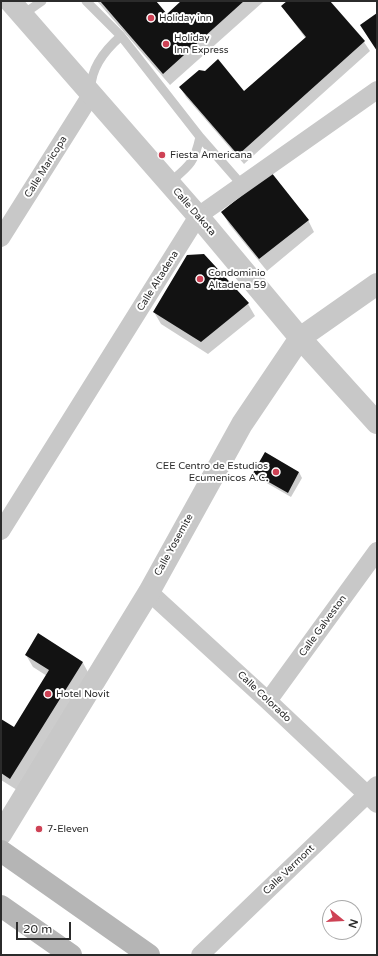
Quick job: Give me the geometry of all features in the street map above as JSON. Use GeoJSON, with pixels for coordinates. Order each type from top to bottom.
{"type":"FeatureCollection","features":[{"type":"Feature","properties":{"kind":"main road"},"geometry":{"type":"LineString","coordinates":[[1,851],[149,955]]}},
{"type":"Feature","properties":{"kind":"main road"},"geometry":{"type":"LineString","coordinates":[[1,906],[71,955]]}},
{"type":"Feature","properties":{"kind":"street","name":"Calle Dakota"},"geometry":{"type":"LineString","coordinates":[[16,8],[198,216],[300,338],[377,423]]}},
{"type":"Feature","properties":{"kind":"street","name":"Calle Altadena"},"geometry":{"type":"LineString","coordinates":[[1,531],[198,216],[377,90]]}},
{"type":"Feature","properties":{"kind":"street","name":"Calle Maricopa"},"geometry":{"type":"LineString","coordinates":[[1,238],[91,95]]}},
{"type":"Feature","properties":{"kind":"street","name":"Calle Yosemite"},"geometry":{"type":"LineString","coordinates":[[1,834],[148,592],[242,424],[300,338],[377,284]]}},
{"type":"Feature","properties":{"kind":"street","name":"Calle Galveston"},"geometry":{"type":"LineString","coordinates":[[268,701],[377,551]]}},
{"type":"Feature","properties":{"kind":"street","name":"Calle Colorado"},"geometry":{"type":"LineString","coordinates":[[148,592],[374,795]]}},
{"type":"Feature","properties":{"kind":"street","name":"Calle Vermont"},"geometry":{"type":"LineString","coordinates":[[200,955],[374,795]]}},
{"type":"Feature","properties":{"kind":"lane"},"geometry":{"type":"LineString","coordinates":[[16,8],[42,1]]}},
{"type":"Feature","properties":{"kind":"lane"},"geometry":{"type":"LineString","coordinates":[[86,1],[121,36],[200,137],[242,185]]}},
{"type":"Feature","properties":{"kind":"lane"},"geometry":{"type":"LineString","coordinates":[[91,95],[91,77],[97,65],[108,48],[121,36]]}},
{"type":"Feature","properties":{"kind":"lane"},"geometry":{"type":"LineString","coordinates":[[168,183],[191,165],[196,155],[200,137]]}},
{"type":"Feature","properties":{"kind":"building","name":"Holiday Inn Express"},"geometry":{"type":"Polygon","coordinates":[[[100,1],[156,1],[167,14],[181,1],[244,1],[163,74],[100,1]]]}},
{"type":"Feature","properties":{"kind":"building"},"geometry":{"type":"Polygon","coordinates":[[[287,1],[330,1],[365,41],[238,155],[179,87],[199,70],[205,71],[218,59],[244,91],[306,37],[281,6],[287,1]]]}},
{"type":"Feature","properties":{"kind":"building"},"geometry":{"type":"Polygon","coordinates":[[[377,13],[377,51],[360,25],[377,13]]]}},
{"type":"Feature","properties":{"kind":"building"},"geometry":{"type":"Polygon","coordinates":[[[271,172],[309,220],[259,259],[221,212],[271,172]]]}},
{"type":"Feature","properties":{"kind":"building","name":"Condominio Altadena 59"},"geometry":{"type":"Polygon","coordinates":[[[204,254],[249,303],[201,342],[153,312],[187,255],[204,254]]]}},
{"type":"Feature","properties":{"kind":"building","name":"CEE Centro de Estudios Ecumenicos A.C."},"geometry":{"type":"Polygon","coordinates":[[[265,452],[299,472],[288,493],[253,473],[265,452]]]}},
{"type":"Feature","properties":{"kind":"building","name":"Hotel Novit"},"geometry":{"type":"Polygon","coordinates":[[[38,633],[83,662],[10,779],[1,773],[1,719],[14,727],[49,670],[25,655],[38,633]]]}},
{"type":"Feature","properties":{"kind":"place","name":"Holiday inn"},"geometry":{"type":"Point","coordinates":[151,18]}},
{"type":"Feature","properties":{"kind":"place","name":"Holiday Inn Express"},"geometry":{"type":"Point","coordinates":[166,44]}},
{"type":"Feature","properties":{"kind":"place","name":"Fiesta Americana"},"geometry":{"type":"Point","coordinates":[162,155]}},
{"type":"Feature","properties":{"kind":"place","name":"Condominio Altadena 59"},"geometry":{"type":"Point","coordinates":[200,279]}},
{"type":"Feature","properties":{"kind":"place","name":"CEE Centro de Estudios Ecumenicos A.C."},"geometry":{"type":"Point","coordinates":[276,472]}},
{"type":"Feature","properties":{"kind":"place","name":"Hotel Novit"},"geometry":{"type":"Point","coordinates":[48,694]}},
{"type":"Feature","properties":{"kind":"place","name":"7-Eleven"},"geometry":{"type":"Point","coordinates":[39,829]}}]}
